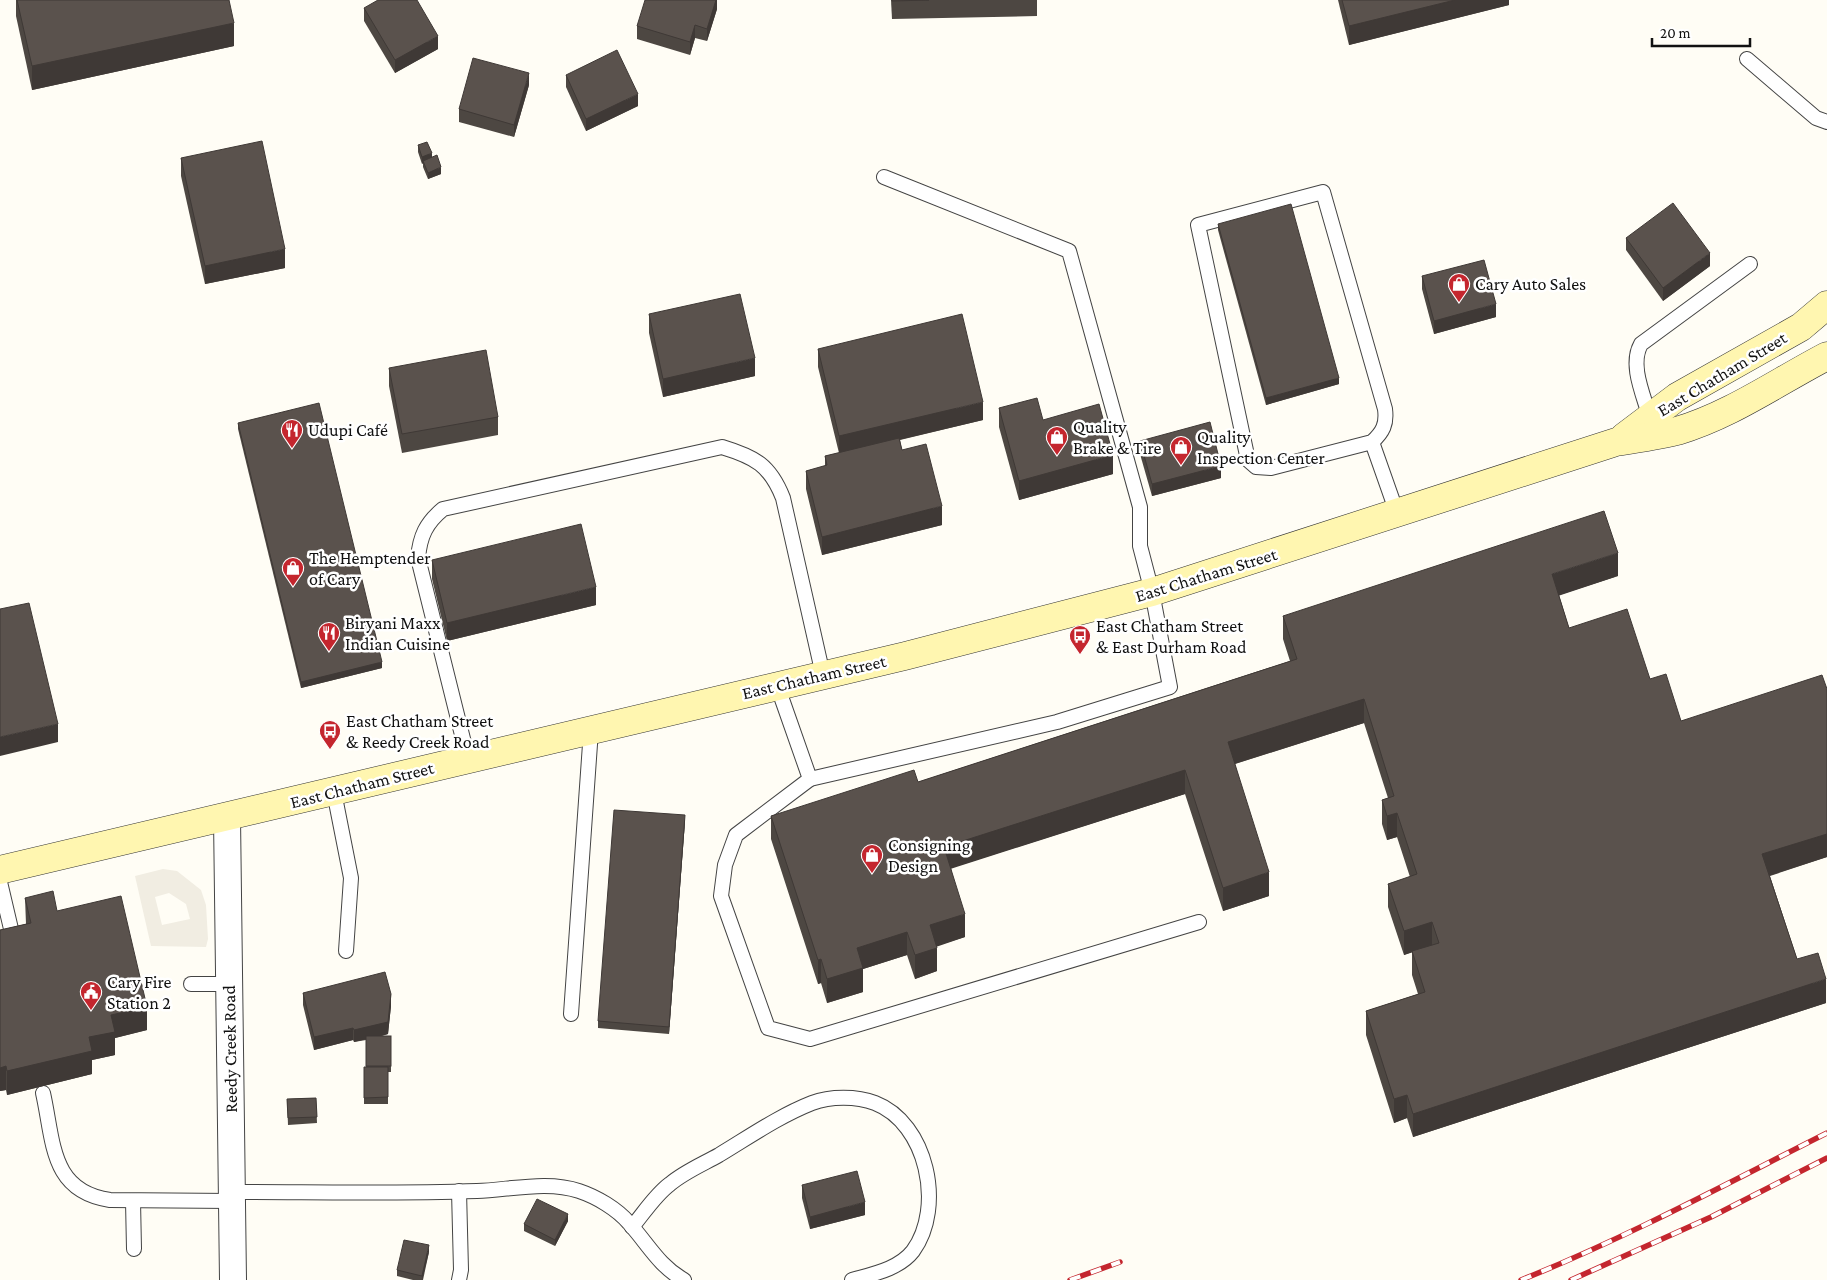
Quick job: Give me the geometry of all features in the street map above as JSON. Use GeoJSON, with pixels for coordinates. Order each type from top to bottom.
{"type":"FeatureCollection","features":[{"type":"Feature","properties":{"kind":"main road","name":"East Chatham Street"},"geometry":{"type":"LineString","coordinates":[[1616,442],[1677,397],[1801,328],[1827,305]]}},
{"type":"Feature","properties":{"kind":"main road","name":"East Chatham Street"},"geometry":{"type":"LineString","coordinates":[[0,870],[227,818],[823,675],[1152,592],[1616,442],[1675,431],[1704,421],[1748,401],[1827,356]]}},
{"type":"Feature","properties":{"kind":"street","name":"Reedy Creek Road"},"geometry":{"type":"LineString","coordinates":[[227,818],[233,1280]]}},
{"type":"Feature","properties":{"kind":"lane"},"geometry":{"type":"LineString","coordinates":[[1747,58],[1816,118],[1827,122]]}},
{"type":"Feature","properties":{"kind":"lane"},"geometry":{"type":"LineString","coordinates":[[884,177],[1069,251],[1140,507],[1140,546],[1152,592],[1170,687],[1057,722],[810,779],[736,835],[725,865],[720,896],[768,1028],[810,1039],[1199,922]]}},
{"type":"Feature","properties":{"kind":"lane"},"geometry":{"type":"LineString","coordinates":[[1324,192],[1386,409],[1386,421],[1382,432],[1372,442],[1271,468],[1256,467],[1248,460],[1198,225],[1324,192]]}},
{"type":"Feature","properties":{"kind":"lane"},"geometry":{"type":"LineString","coordinates":[[1650,418],[1636,363],[1637,351],[1641,344],[1750,264]]}},
{"type":"Feature","properties":{"kind":"lane"},"geometry":{"type":"LineString","coordinates":[[1372,442],[1397,513]]}},
{"type":"Feature","properties":{"kind":"lane"},"geometry":{"type":"LineString","coordinates":[[468,759],[418,558],[420,544],[430,520],[443,509],[722,447],[749,455],[766,468],[776,479],[783,498],[823,675]]}},
{"type":"Feature","properties":{"kind":"lane"},"geometry":{"type":"LineString","coordinates":[[777,685],[810,779]]}},
{"type":"Feature","properties":{"kind":"lane"},"geometry":{"type":"LineString","coordinates":[[571,1014],[591,730]]}},
{"type":"Feature","properties":{"kind":"lane"},"geometry":{"type":"LineString","coordinates":[[334,792],[351,878],[346,951]]}},
{"type":"Feature","properties":{"kind":"lane"},"geometry":{"type":"LineString","coordinates":[[0,882],[15,946]]}},
{"type":"Feature","properties":{"kind":"lane"},"geometry":{"type":"LineString","coordinates":[[191,984],[229,984]]}},
{"type":"Feature","properties":{"kind":"lane"},"geometry":{"type":"LineString","coordinates":[[43,1093],[57,1158],[71,1184],[85,1194],[96,1198],[133,1201],[459,1191],[545,1186],[578,1190],[615,1210],[669,1271],[684,1280]]}},
{"type":"Feature","properties":{"kind":"lane"},"geometry":{"type":"LineString","coordinates":[[632,1227],[670,1183],[769,1125],[813,1102],[835,1099],[866,1101],[888,1109],[913,1134],[922,1153],[927,1174],[926,1215],[920,1237],[912,1252],[884,1271],[852,1280]]}},
{"type":"Feature","properties":{"kind":"lane"},"geometry":{"type":"LineString","coordinates":[[459,1191],[461,1270],[459,1280]]}},
{"type":"Feature","properties":{"kind":"lane"},"geometry":{"type":"LineString","coordinates":[[133,1201],[134,1249]]}},
{"type":"Feature","properties":{"kind":"shaded area"},"geometry":{"type":"Polygon","coordinates":[[[163,869],[177,871],[201,890],[206,905],[208,939],[206,947],[151,946],[135,876],[163,869]],[[169,893],[155,897],[162,925],[190,919],[186,904],[169,893]]]}},
{"type":"Feature","properties":{"kind":"building"},"geometry":{"type":"Polygon","coordinates":[[[17,0],[229,0],[234,23],[32,66],[17,0]]]}},
{"type":"Feature","properties":{"kind":"building"},"geometry":{"type":"Polygon","coordinates":[[[378,0],[417,0],[438,36],[395,60],[364,8],[378,0]]]}},
{"type":"Feature","properties":{"kind":"building"},"geometry":{"type":"Polygon","coordinates":[[[645,0],[716,0],[707,29],[695,25],[690,42],[637,26],[645,0]]]}},
{"type":"Feature","properties":{"kind":"building"},"geometry":{"type":"Polygon","coordinates":[[[892,0],[929,0],[892,1],[892,0]]]}},
{"type":"Feature","properties":{"kind":"building"},"geometry":{"type":"Polygon","coordinates":[[[1342,0],[1455,0],[1349,26],[1342,0]]]}},
{"type":"Feature","properties":{"kind":"building"},"geometry":{"type":"Polygon","coordinates":[[[617,50],[638,94],[586,119],[566,75],[617,50]]]}},
{"type":"Feature","properties":{"kind":"building"},"geometry":{"type":"Polygon","coordinates":[[[473,58],[529,73],[514,125],[459,109],[473,58]]]}},
{"type":"Feature","properties":{"kind":"building"},"geometry":{"type":"Polygon","coordinates":[[[262,141],[285,249],[205,266],[181,158],[262,141]]]}},
{"type":"Feature","properties":{"kind":"building"},"geometry":{"type":"Polygon","coordinates":[[[427,142],[432,153],[422,157],[418,145],[427,142]]]}},
{"type":"Feature","properties":{"kind":"building"},"geometry":{"type":"Polygon","coordinates":[[[437,155],[441,167],[428,173],[423,161],[437,155]]]}},
{"type":"Feature","properties":{"kind":"building"},"geometry":{"type":"Polygon","coordinates":[[[1673,203],[1710,253],[1663,288],[1626,238],[1673,203]]]}},
{"type":"Feature","properties":{"kind":"building"},"geometry":{"type":"Polygon","coordinates":[[[1291,204],[1339,378],[1266,398],[1218,224],[1291,204]]]}},
{"type":"Feature","properties":{"kind":"building","name":"Cary Auto Sales"},"geometry":{"type":"Polygon","coordinates":[[[1484,260],[1496,304],[1434,321],[1422,276],[1484,260]]]}},
{"type":"Feature","properties":{"kind":"building"},"geometry":{"type":"Polygon","coordinates":[[[740,294],[755,358],[663,379],[649,314],[740,294]]]}},
{"type":"Feature","properties":{"kind":"building"},"geometry":{"type":"Polygon","coordinates":[[[962,314],[983,402],[839,436],[818,349],[962,314]]]}},
{"type":"Feature","properties":{"kind":"building"},"geometry":{"type":"Polygon","coordinates":[[[486,350],[498,417],[402,434],[389,368],[486,350]]]}},
{"type":"Feature","properties":{"kind":"building","name":"Quality Brake & Tire"},"geometry":{"type":"Polygon","coordinates":[[[1037,398],[1043,420],[1099,404],[1113,455],[1019,481],[999,408],[1037,398]]]}},
{"type":"Feature","properties":{"kind":"building"},"geometry":{"type":"Polygon","coordinates":[[[319,403],[382,662],[301,682],[238,423],[319,403]]]}},
{"type":"Feature","properties":{"kind":"building","name":"Quality Inspection Center"},"geometry":{"type":"Polygon","coordinates":[[[1210,422],[1221,466],[1152,484],[1140,441],[1210,422]]]}},
{"type":"Feature","properties":{"kind":"building"},"geometry":{"type":"Polygon","coordinates":[[[899,438],[902,450],[926,444],[942,506],[822,537],[806,471],[827,465],[825,456],[899,438]]]}},
{"type":"Feature","properties":{"kind":"building"},"geometry":{"type":"Polygon","coordinates":[[[1604,511],[1618,553],[1552,574],[1569,628],[1627,609],[1650,679],[1666,674],[1681,721],[1822,675],[1827,689],[1827,834],[1762,854],[1797,959],[1818,953],[1826,979],[1413,1114],[1407,1095],[1394,1099],[1366,1011],[1425,992],[1412,951],[1439,943],[1432,922],[1404,931],[1388,884],[1417,874],[1397,813],[1387,816],[1382,800],[1394,796],[1364,699],[1228,742],[1269,872],[1223,888],[1185,770],[944,847],[965,914],[930,925],[937,948],[915,955],[907,932],[857,948],[863,968],[827,979],[821,959],[818,960],[771,816],[914,770],[918,782],[1297,659],[1283,616],[1604,511]]]}},
{"type":"Feature","properties":{"kind":"building"},"geometry":{"type":"Polygon","coordinates":[[[581,524],[596,587],[447,623],[432,560],[581,524]]]}},
{"type":"Feature","properties":{"kind":"building"},"geometry":{"type":"Polygon","coordinates":[[[29,603],[58,724],[0,737],[0,609],[29,603]]]}},
{"type":"Feature","properties":{"kind":"building"},"geometry":{"type":"Polygon","coordinates":[[[614,810],[685,815],[669,1027],[598,1021],[614,810]]]}},
{"type":"Feature","properties":{"kind":"building"},"geometry":{"type":"Polygon","coordinates":[[[53,891],[57,911],[121,896],[147,1007],[111,1015],[115,1032],[89,1037],[92,1051],[7,1071],[6,1066],[0,1068],[0,930],[31,923],[25,898],[53,891]]]}},
{"type":"Feature","properties":{"kind":"building"},"geometry":{"type":"Polygon","coordinates":[[[385,972],[391,994],[388,1022],[314,1037],[303,993],[385,972]]]}},
{"type":"Feature","properties":{"kind":"building"},"geometry":{"type":"Polygon","coordinates":[[[366,1036],[391,1036],[391,1066],[366,1066],[366,1036]]]}},
{"type":"Feature","properties":{"kind":"building"},"geometry":{"type":"Polygon","coordinates":[[[364,1067],[388,1067],[388,1097],[364,1098],[364,1067]]]}},
{"type":"Feature","properties":{"kind":"building"},"geometry":{"type":"Polygon","coordinates":[[[316,1098],[317,1117],[288,1118],[287,1099],[316,1098]]]}},
{"type":"Feature","properties":{"kind":"building"},"geometry":{"type":"Polygon","coordinates":[[[857,1171],[865,1202],[810,1217],[802,1185],[857,1171]]]}},
{"type":"Feature","properties":{"kind":"building"},"geometry":{"type":"Polygon","coordinates":[[[537,1199],[568,1214],[555,1240],[524,1224],[537,1199]]]}},
{"type":"Feature","properties":{"kind":"building"},"geometry":{"type":"Polygon","coordinates":[[[404,1240],[429,1245],[422,1276],[397,1270],[404,1240]]]}},
{"type":"Feature","properties":{"kind":"railway"},"geometry":{"type":"LineString","coordinates":[[1521,1280],[1637,1228],[1827,1133]]}},
{"type":"Feature","properties":{"kind":"railway"},"geometry":{"type":"LineString","coordinates":[[1571,1280],[1711,1217],[1827,1158]]}},
{"type":"Feature","properties":{"kind":"railway"},"geometry":{"type":"LineString","coordinates":[[1070,1280],[1120,1262]]}},
{"type":"Feature","properties":{"kind":"place","name":"Cary Auto Sales"},"geometry":{"type":"Point","coordinates":[1459,303]}},
{"type":"Feature","properties":{"kind":"place","name":"Udupi Café"},"geometry":{"type":"Point","coordinates":[292,449]}},
{"type":"Feature","properties":{"kind":"place","name":"Quality Brake & Tire"},"geometry":{"type":"Point","coordinates":[1057,456]}},
{"type":"Feature","properties":{"kind":"place","name":"Quality Inspection Center"},"geometry":{"type":"Point","coordinates":[1181,466]}},
{"type":"Feature","properties":{"kind":"place","name":"The Hemptender of Cary"},"geometry":{"type":"Point","coordinates":[293,587]}},
{"type":"Feature","properties":{"kind":"place","name":"Biryani Maxx Indian Cuisine"},"geometry":{"type":"Point","coordinates":[329,652]}},
{"type":"Feature","properties":{"kind":"place","name":"East Chatham Street & East Durham Road"},"geometry":{"type":"Point","coordinates":[1080,655]}},
{"type":"Feature","properties":{"kind":"place","name":"East Chatham Street & Reedy Creek Road"},"geometry":{"type":"Point","coordinates":[330,750]}},
{"type":"Feature","properties":{"kind":"place","name":"Consigning Design"},"geometry":{"type":"Point","coordinates":[872,874]}},
{"type":"Feature","properties":{"kind":"place","name":"Cary Fire Station 2"},"geometry":{"type":"Point","coordinates":[91,1011]}}]}
